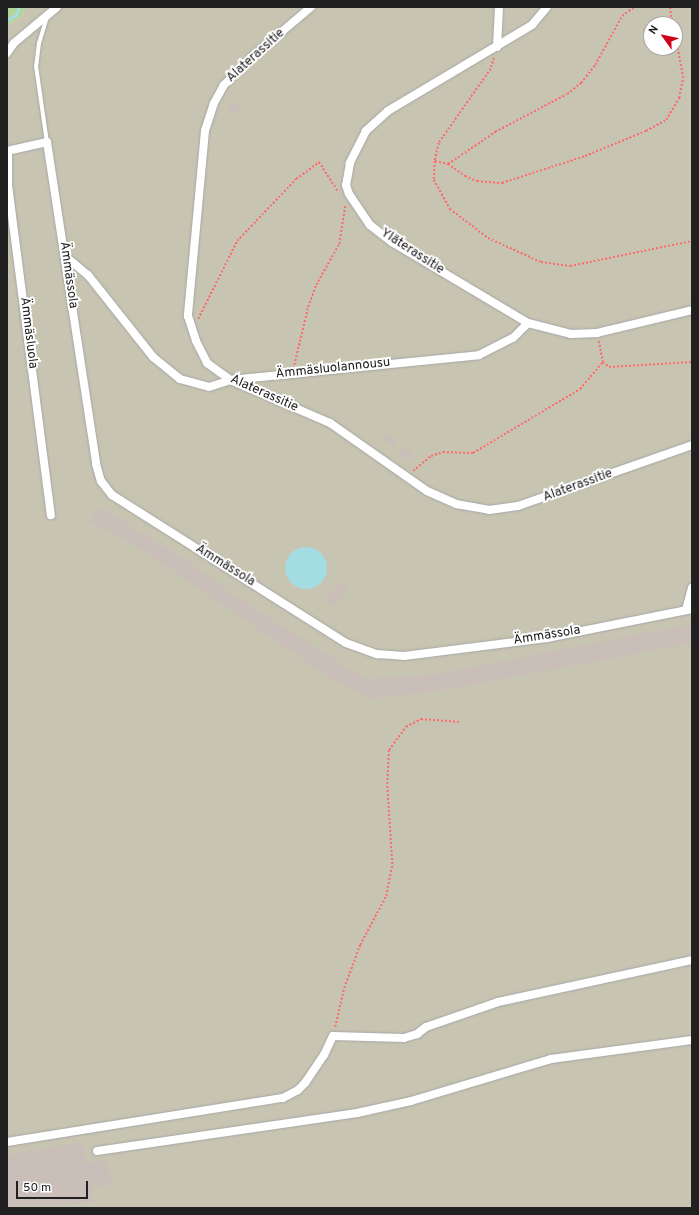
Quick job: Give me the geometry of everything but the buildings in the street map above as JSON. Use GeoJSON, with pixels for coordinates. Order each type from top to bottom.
{"type":"FeatureCollection","features":[{"type":"Feature","properties":{"kind":"street"},"geometry":{"type":"LineString","coordinates":[[7,52],[14,43],[57,7]]}},
{"type":"Feature","properties":{"kind":"street","name":"Alaterassitie"},"geometry":{"type":"LineString","coordinates":[[311,7],[252,57],[224,85],[214,103],[204,131],[200,161],[188,316],[207,363],[230,380],[330,423],[427,491],[456,504],[489,510],[518,506],[692,445]]}},
{"type":"Feature","properties":{"kind":"street"},"geometry":{"type":"LineString","coordinates":[[497,47],[499,7]]}},
{"type":"Feature","properties":{"kind":"street"},"geometry":{"type":"LineString","coordinates":[[346,195],[346,185],[350,162],[366,131],[388,111],[532,25],[547,7]]}},
{"type":"Feature","properties":{"kind":"street"},"geometry":{"type":"LineString","coordinates":[[7,151],[47,142]]}},
{"type":"Feature","properties":{"kind":"street","name":"Ämmässola"},"geometry":{"type":"LineString","coordinates":[[47,142],[96,464],[101,481],[112,495],[346,643],[377,654],[404,656],[547,638],[689,610]]}},
{"type":"Feature","properties":{"kind":"street","name":"Ämmäsluola"},"geometry":{"type":"LineString","coordinates":[[7,151],[8,185],[51,515]]}},
{"type":"Feature","properties":{"kind":"street","name":"Yläterassitie"},"geometry":{"type":"LineString","coordinates":[[346,195],[370,225],[392,242],[528,323],[571,334],[598,333],[692,310]]}},
{"type":"Feature","properties":{"kind":"street","name":"Ämmäsluolannousu"},"geometry":{"type":"LineString","coordinates":[[65,256],[88,275],[153,357],[180,380],[209,387],[230,380],[479,355],[513,338],[528,323]]}},
{"type":"Feature","properties":{"kind":"street"},"geometry":{"type":"LineString","coordinates":[[689,610],[692,588]]}},
{"type":"Feature","properties":{"kind":"street"},"geometry":{"type":"LineString","coordinates":[[7,1142],[283,1098],[298,1090],[305,1083],[324,1055],[333,1036],[404,1038],[418,1034],[426,1027],[498,1002],[692,960]]}},
{"type":"Feature","properties":{"kind":"street"},"geometry":{"type":"LineString","coordinates":[[97,1151],[357,1113],[411,1101],[551,1059],[692,1040]]}},
{"type":"Feature","properties":{"kind":"lane"},"geometry":{"type":"LineString","coordinates":[[47,142],[36,66],[39,44],[48,15]]}},
{"type":"Feature","properties":{"kind":"path"},"geometry":{"type":"LineString","coordinates":[[448,164],[495,132],[567,94],[581,83],[595,65],[622,16],[634,7]]}},
{"type":"Feature","properties":{"kind":"path"},"geometry":{"type":"LineString","coordinates":[[497,47],[491,70],[446,132],[439,144],[434,161],[434,180],[450,209],[488,238],[541,262],[570,266],[692,241]]}},
{"type":"Feature","properties":{"kind":"path"},"geometry":{"type":"LineString","coordinates":[[434,161],[448,164],[465,176],[477,181],[502,183],[585,156],[646,131],[666,120],[679,98],[683,78],[679,56]]}},
{"type":"Feature","properties":{"kind":"path"},"geometry":{"type":"LineString","coordinates":[[192,329],[237,241],[296,179],[319,162],[346,195],[339,244],[316,285],[308,307],[292,373]]}},
{"type":"Feature","properties":{"kind":"path"},"geometry":{"type":"LineString","coordinates":[[598,333],[603,362],[609,367],[692,362]]}},
{"type":"Feature","properties":{"kind":"path"},"geometry":{"type":"LineString","coordinates":[[406,477],[430,456],[443,452],[473,454],[580,389],[603,362]]}},
{"type":"Feature","properties":{"kind":"path"},"geometry":{"type":"LineString","coordinates":[[333,1036],[344,988],[360,945],[386,896],[392,864],[387,784],[389,750],[406,727],[421,719],[461,722]]}},
{"type":"Feature","properties":{"kind":"shaded area"},"geometry":{"type":"Polygon","coordinates":[[[26,7],[692,7],[692,1208],[7,1208],[7,25],[22,16],[26,7]]]}},
{"type":"Feature","properties":{"kind":"green space"},"geometry":{"type":"Polygon","coordinates":[[[7,7],[26,7],[22,16],[7,25],[7,7]]]}},
{"type":"Feature","properties":{"kind":"water"},"geometry":{"type":"Polygon","coordinates":[[[302,547],[310,547],[318,550],[324,556],[327,568],[324,580],[318,586],[310,589],[302,589],[294,586],[288,580],[285,572],[285,564],[288,556],[294,550],[302,547]]]}},
{"type":"Feature","properties":{"kind":"waterway"},"geometry":{"type":"LineString","coordinates":[[7,20],[16,15],[19,7]]}}]}
